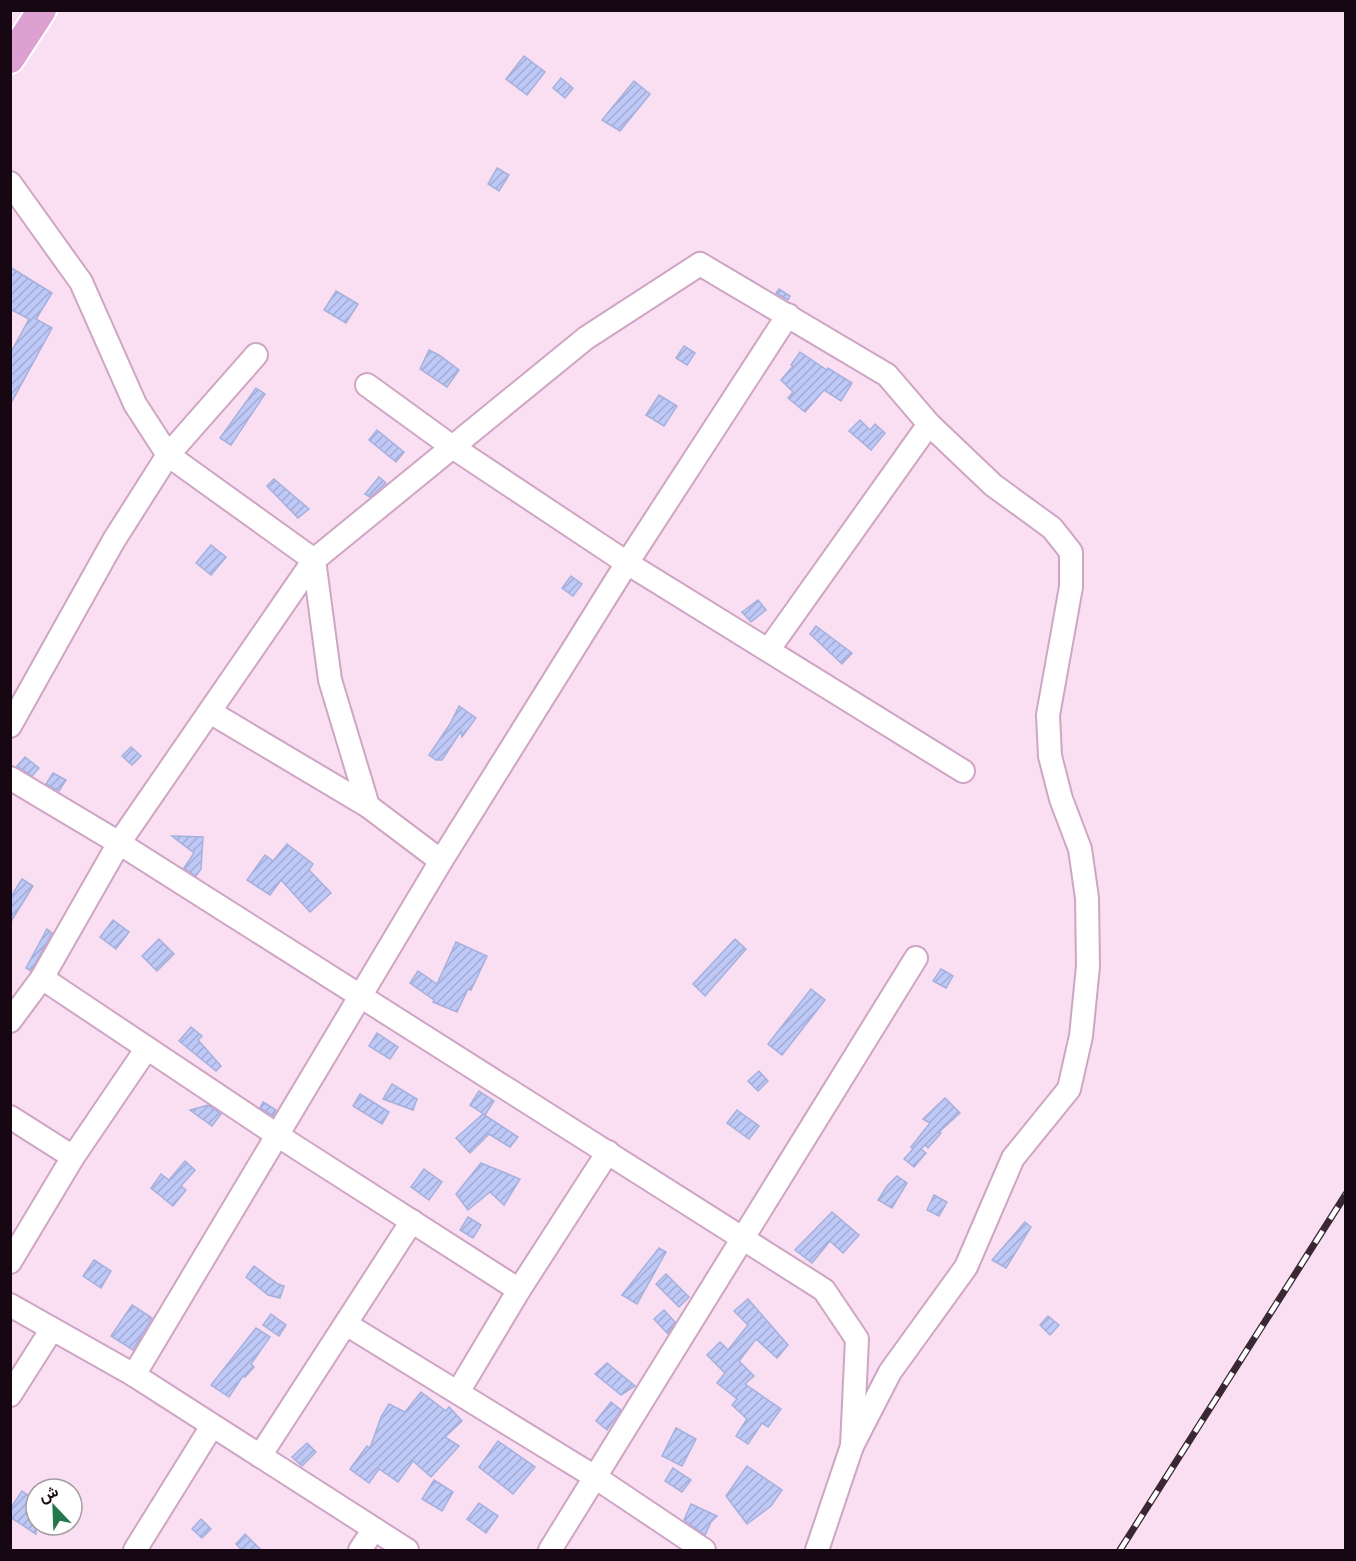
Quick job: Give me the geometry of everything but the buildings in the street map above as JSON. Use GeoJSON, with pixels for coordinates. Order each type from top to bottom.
{"type":"FeatureCollection","features":[{"type":"Feature","properties":{"kind":"main road"},"geometry":{"type":"LineString","coordinates":[[11,59],[42,10]]}},
{"type":"Feature","properties":{"kind":"street"},"geometry":{"type":"LineString","coordinates":[[10,183],[81,282],[135,404],[168,455],[314,560],[330,680],[368,806]]}},
{"type":"Feature","properties":{"kind":"street"},"geometry":{"type":"LineString","coordinates":[[10,1021],[42,978],[119,843],[314,560],[586,338],[700,264],[887,375],[929,424],[993,485],[1052,528],[1071,552],[1071,587],[1048,715],[1050,756],[1061,799],[1080,849],[1088,897],[1088,966],[1081,1036],[1069,1089],[1013,1158],[966,1267],[890,1372],[852,1446],[817,1551]]}},
{"type":"Feature","properties":{"kind":"street"},"geometry":{"type":"LineString","coordinates":[[134,1375],[441,861],[627,563],[788,315]]}},
{"type":"Feature","properties":{"kind":"street"},"geometry":{"type":"LineString","coordinates":[[10,726],[114,540],[168,455],[256,355]]}},
{"type":"Feature","properties":{"kind":"street"},"geometry":{"type":"LineString","coordinates":[[367,385],[451,446],[627,563],[963,771]]}},
{"type":"Feature","properties":{"kind":"street"},"geometry":{"type":"LineString","coordinates":[[769,649],[929,424]]}},
{"type":"Feature","properties":{"kind":"street"},"geometry":{"type":"LineString","coordinates":[[210,712],[368,806],[441,861]]}},
{"type":"Feature","properties":{"kind":"street"},"geometry":{"type":"LineString","coordinates":[[10,778],[119,843],[824,1290],[857,1339],[852,1446]]}},
{"type":"Feature","properties":{"kind":"street"},"geometry":{"type":"LineString","coordinates":[[550,1551],[916,958]]}},
{"type":"Feature","properties":{"kind":"street"},"geometry":{"type":"LineString","coordinates":[[42,978],[277,1135],[519,1290]]}},
{"type":"Feature","properties":{"kind":"street"},"geometry":{"type":"LineString","coordinates":[[10,1262],[73,1157],[147,1048]]}},
{"type":"Feature","properties":{"kind":"street"},"geometry":{"type":"LineString","coordinates":[[10,1117],[73,1157]]}},
{"type":"Feature","properties":{"kind":"street"},"geometry":{"type":"LineString","coordinates":[[458,1392],[519,1290],[608,1152]]}},
{"type":"Feature","properties":{"kind":"street"},"geometry":{"type":"LineString","coordinates":[[260,1456],[412,1221]]}},
{"type":"Feature","properties":{"kind":"street"},"geometry":{"type":"LineString","coordinates":[[10,1305],[134,1375],[407,1551]]}},
{"type":"Feature","properties":{"kind":"street"},"geometry":{"type":"LineString","coordinates":[[346,1324],[595,1477],[704,1551]]}},
{"type":"Feature","properties":{"kind":"street"},"geometry":{"type":"LineString","coordinates":[[10,1395],[52,1329]]}},
{"type":"Feature","properties":{"kind":"street"},"geometry":{"type":"LineString","coordinates":[[135,1551],[212,1426]]}},
{"type":"Feature","properties":{"kind":"street"},"geometry":{"type":"LineString","coordinates":[[360,1551],[374,1529]]}},
{"type":"Feature","properties":{"kind":"railway"},"geometry":{"type":"LineString","coordinates":[[1120,1550],[1346,1194]]}}]}
